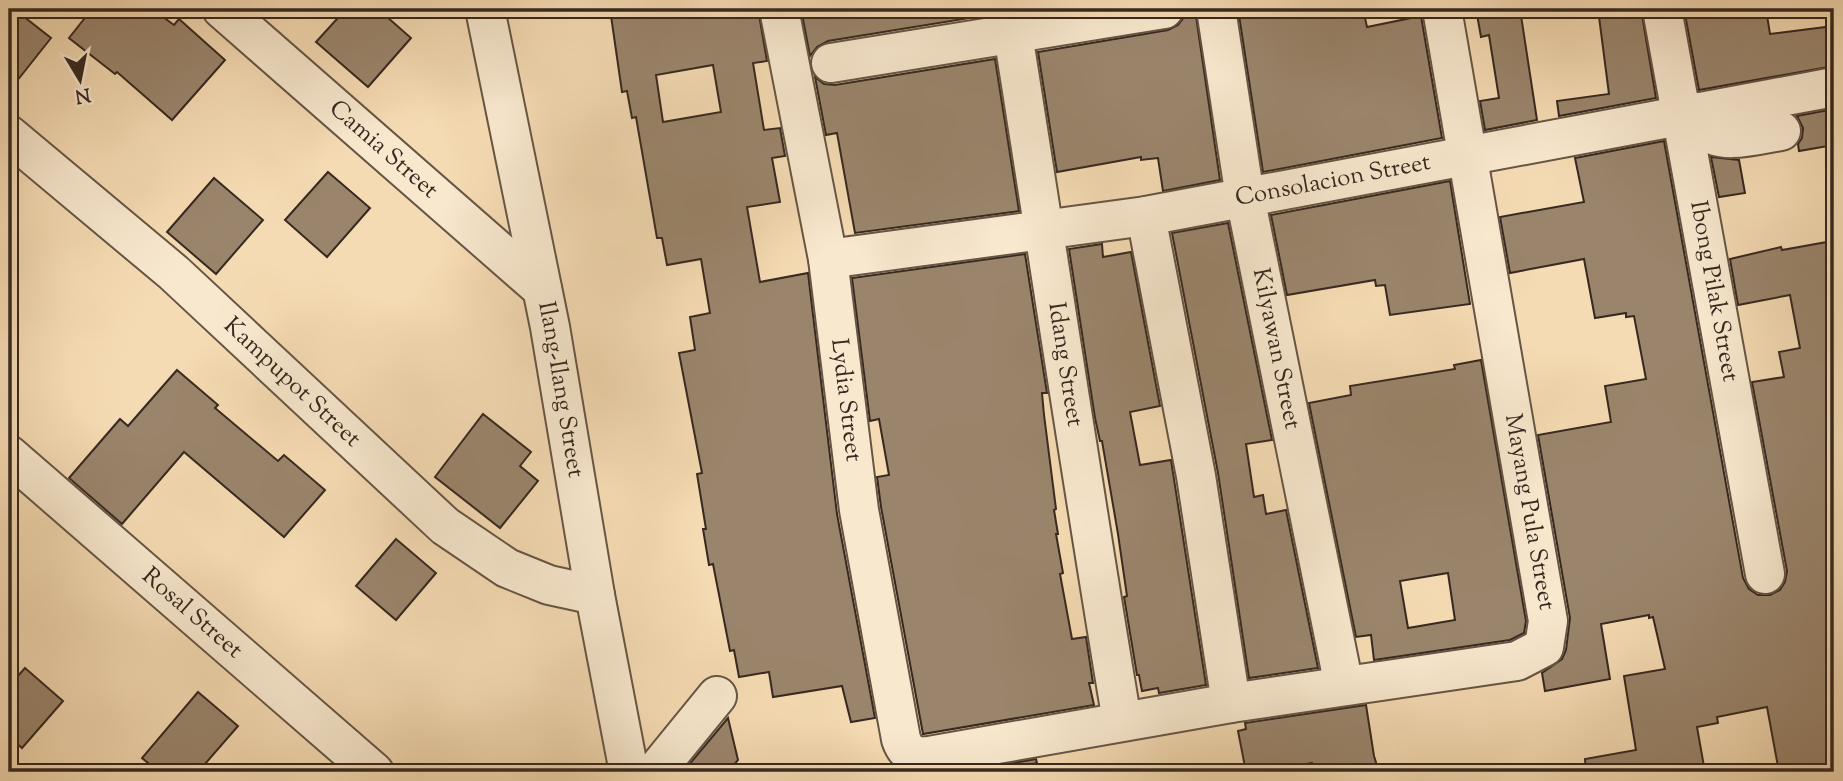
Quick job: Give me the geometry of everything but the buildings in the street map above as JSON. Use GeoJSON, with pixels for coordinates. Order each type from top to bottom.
{"type":"FeatureCollection","features":[{"type":"Feature","properties":{"kind":"street","name":"Camia Street"},"geometry":{"type":"LineString","coordinates":[[222,9],[542,289]]}},
{"type":"Feature","properties":{"kind":"street","name":"Ilang-Ilang Street"},"geometry":{"type":"LineString","coordinates":[[485,9],[542,289],[629,772]]}},
{"type":"Feature","properties":{"kind":"street","name":"Lydia Street"},"geometry":{"type":"LineString","coordinates":[[779,9],[828,259],[859,510],[901,739],[904,749],[931,764]]}},
{"type":"Feature","properties":{"kind":"street"},"geometry":{"type":"LineString","coordinates":[[831,63],[1011,21],[1164,9]]}},
{"type":"Feature","properties":{"kind":"street","name":"Kilyawan Street"},"geometry":{"type":"LineString","coordinates":[[1216,9],[1245,198],[1345,686]]}},
{"type":"Feature","properties":{"kind":"street","name":"Mayang Pula Street"},"geometry":{"type":"LineString","coordinates":[[931,764],[1122,721],[1517,661],[1544,647],[1548,621],[1442,9]]}},
{"type":"Feature","properties":{"kind":"street","name":"Ibong Pilak Street"},"geometry":{"type":"LineString","coordinates":[[1662,9],[1689,113],[1765,574]]}},
{"type":"Feature","properties":{"kind":"street","name":"Idang Street"},"geometry":{"type":"LineString","coordinates":[[1011,21],[1122,721]]}},
{"type":"Feature","properties":{"kind":"street","name":"Consolacion Street"},"geometry":{"type":"LineString","coordinates":[[828,259],[1146,216],[1834,87]]}},
{"type":"Feature","properties":{"kind":"street"},"geometry":{"type":"LineString","coordinates":[[1689,113],[1714,136],[1727,139],[1781,131]]}},
{"type":"Feature","properties":{"kind":"street","name":"Kampupot Street"},"geometry":{"type":"LineString","coordinates":[[9,135],[174,273],[445,526],[508,568],[549,585],[595,595]]}},
{"type":"Feature","properties":{"kind":"street"},"geometry":{"type":"LineString","coordinates":[[1146,216],[1196,476],[1231,703]]}},
{"type":"Feature","properties":{"kind":"street","name":"Rosal Street"},"geometry":{"type":"LineString","coordinates":[[9,455],[374,772]]}},
{"type":"Feature","properties":{"kind":"street"},"geometry":{"type":"LineString","coordinates":[[655,772],[717,696]]}}]}
